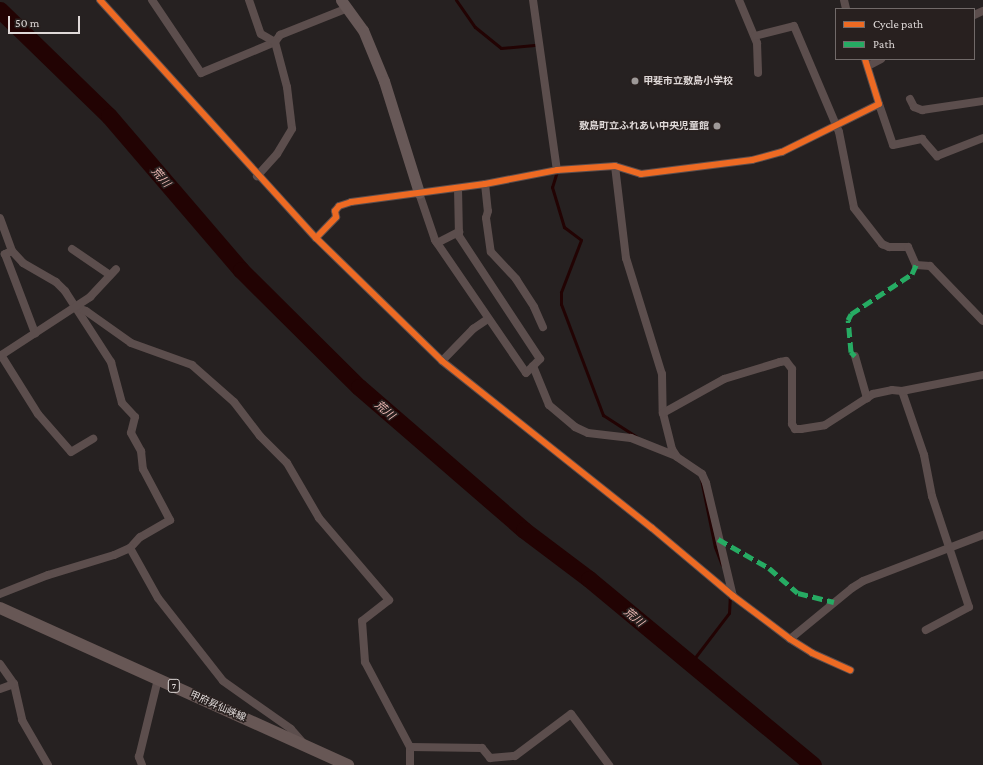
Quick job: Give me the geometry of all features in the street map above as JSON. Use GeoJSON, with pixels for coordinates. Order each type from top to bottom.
{"type":"FeatureCollection","features":[{"type":"Feature","properties":{"kind":"main road","name":"甲府昇仙峡線"},"geometry":{"type":"LineString","coordinates":[[0,608],[348,765]]}},
{"type":"Feature","properties":{"kind":"street"},"geometry":{"type":"LineString","coordinates":[[100,0],[257,176],[316,238],[442,361],[652,528],[733,596],[790,639],[812,653],[850,670]]}},
{"type":"Feature","properties":{"kind":"street"},"geometry":{"type":"LineString","coordinates":[[152,0],[201,73],[275,42],[280,35],[345,4],[363,30],[384,81],[419,193],[437,243],[526,373],[540,359],[459,232],[458,188]]}},
{"type":"Feature","properties":{"kind":"street"},"geometry":{"type":"LineString","coordinates":[[249,0],[261,34],[275,42],[287,87],[292,129],[277,154],[257,176]]}},
{"type":"Feature","properties":{"kind":"street"},"geometry":{"type":"LineString","coordinates":[[533,0],[557,170]]}},
{"type":"Feature","properties":{"kind":"street"},"geometry":{"type":"LineString","coordinates":[[740,0],[755,36],[758,72]]}},
{"type":"Feature","properties":{"kind":"street"},"geometry":{"type":"LineString","coordinates":[[755,36],[794,26],[836,125],[844,154],[850,197],[854,208],[882,244],[889,247],[908,247],[916,264],[930,266],[983,321]]}},
{"type":"Feature","properties":{"kind":"street"},"geometry":{"type":"LineString","coordinates":[[867,62],[893,145],[922,139],[937,156],[983,138]]}},
{"type":"Feature","properties":{"kind":"street"},"geometry":{"type":"LineString","coordinates":[[910,99],[914,107],[922,110],[983,101]]}},
{"type":"Feature","properties":{"kind":"street"},"geometry":{"type":"LineString","coordinates":[[316,238],[336,217],[335,211],[340,206],[485,184],[557,170],[615,166],[642,174],[752,160],[782,152],[879,104]]}},
{"type":"Feature","properties":{"kind":"street"},"geometry":{"type":"LineString","coordinates":[[615,166],[626,258],[662,374],[663,413],[672,449],[677,457]]}},
{"type":"Feature","properties":{"kind":"street"},"geometry":{"type":"LineString","coordinates":[[485,184],[488,211],[486,218],[491,252],[516,279],[534,306],[543,327]]}},
{"type":"Feature","properties":{"kind":"street"},"geometry":{"type":"LineString","coordinates":[[0,218],[12,251],[23,263],[56,282],[76,307],[111,362],[122,403],[136,417],[131,433],[141,451],[143,469],[170,520],[140,537],[130,548],[0,594]]}},
{"type":"Feature","properties":{"kind":"street"},"geometry":{"type":"LineString","coordinates":[[437,243],[459,232]]}},
{"type":"Feature","properties":{"kind":"street"},"geometry":{"type":"LineString","coordinates":[[72,249],[113,272],[90,297],[1,356],[38,414],[71,452],[93,438]]}},
{"type":"Feature","properties":{"kind":"street"},"geometry":{"type":"LineString","coordinates":[[12,251],[5,254],[35,334]]}},
{"type":"Feature","properties":{"kind":"street"},"geometry":{"type":"LineString","coordinates":[[76,307],[86,310],[131,343],[198,370],[234,402],[260,436],[287,463],[319,518],[390,600],[362,621],[365,662],[410,747],[410,765]]}},
{"type":"Feature","properties":{"kind":"street"},"geometry":{"type":"LineString","coordinates":[[442,361],[473,329],[488,319]]}},
{"type":"Feature","properties":{"kind":"street"},"geometry":{"type":"LineString","coordinates":[[855,356],[867,398]]}},
{"type":"Feature","properties":{"kind":"street"},"geometry":{"type":"LineString","coordinates":[[663,413],[724,379],[786,361],[792,369],[792,424],[795,429],[825,425],[867,398],[892,390],[902,391],[983,375]]}},
{"type":"Feature","properties":{"kind":"street"},"geometry":{"type":"LineString","coordinates":[[533,366],[549,405],[574,427],[588,433],[631,438],[677,457],[702,474],[706,483],[733,596]]}},
{"type":"Feature","properties":{"kind":"street"},"geometry":{"type":"LineString","coordinates":[[902,391],[924,455],[932,496],[951,546],[969,607],[926,630]]}},
{"type":"Feature","properties":{"kind":"street"},"geometry":{"type":"LineString","coordinates":[[790,639],[852,588],[951,546],[983,535]]}},
{"type":"Feature","properties":{"kind":"street"},"geometry":{"type":"LineString","coordinates":[[130,548],[158,598],[223,682],[291,729],[306,746]]}},
{"type":"Feature","properties":{"kind":"street"},"geometry":{"type":"LineString","coordinates":[[0,664],[14,684],[22,720],[48,765]]}},
{"type":"Feature","properties":{"kind":"street"},"geometry":{"type":"LineString","coordinates":[[142,765],[139,757],[158,679]]}},
{"type":"Feature","properties":{"kind":"street"},"geometry":{"type":"LineString","coordinates":[[0,689],[14,684]]}},
{"type":"Feature","properties":{"kind":"street"},"geometry":{"type":"LineString","coordinates":[[410,747],[482,748],[490,758],[515,756],[571,714],[609,765]]}},
{"type":"Feature","properties":{"kind":"waterway"},"geometry":{"type":"LineString","coordinates":[[456,0],[475,27],[501,48],[537,45],[537,47]]}},
{"type":"Feature","properties":{"kind":"waterway","name":"荒川"},"geometry":{"type":"LineString","coordinates":[[0,10],[109,116],[241,270],[359,387],[524,530],[589,579],[813,765]]}},
{"type":"Feature","properties":{"kind":"waterway"},"geometry":{"type":"LineString","coordinates":[[557,171],[552,187],[564,227],[581,240],[561,292],[561,304],[603,415],[637,437]]}},
{"type":"Feature","properties":{"kind":"waterway"},"geometry":{"type":"LineString","coordinates":[[701,479],[715,547],[722,565]]}},
{"type":"Feature","properties":{"kind":"waterway"},"geometry":{"type":"LineString","coordinates":[[690,664],[729,613],[730,596]]}},
{"type":"Feature","properties":{"kind":"marked path"},"geometry":{"type":"LineString","coordinates":[[855,356],[851,352],[848,320],[851,314],[912,274],[916,265]]}},
{"type":"Feature","properties":{"kind":"marked path"},"geometry":{"type":"LineString","coordinates":[[718,539],[769,568],[798,593],[834,602]]}},
{"type":"Feature","properties":{"kind":"cycle path"},"geometry":{"type":"LineString","coordinates":[[100,0],[316,238],[442,361],[652,528],[733,596],[790,639],[812,653],[850,670]]}},
{"type":"Feature","properties":{"kind":"cycle path"},"geometry":{"type":"LineString","coordinates":[[316,238],[336,217],[335,211],[339,206],[351,202],[485,184],[557,170],[615,166],[641,174],[752,160],[782,152],[879,104],[865,60]]}},
{"type":"Feature","properties":{"kind":"place","name":"甲斐市立敷島小学校"},"geometry":{"type":"Point","coordinates":[635,81]}},
{"type":"Feature","properties":{"kind":"place","name":"敷島町立ふれあい中央児童館"},"geometry":{"type":"Point","coordinates":[717,126]}}]}
